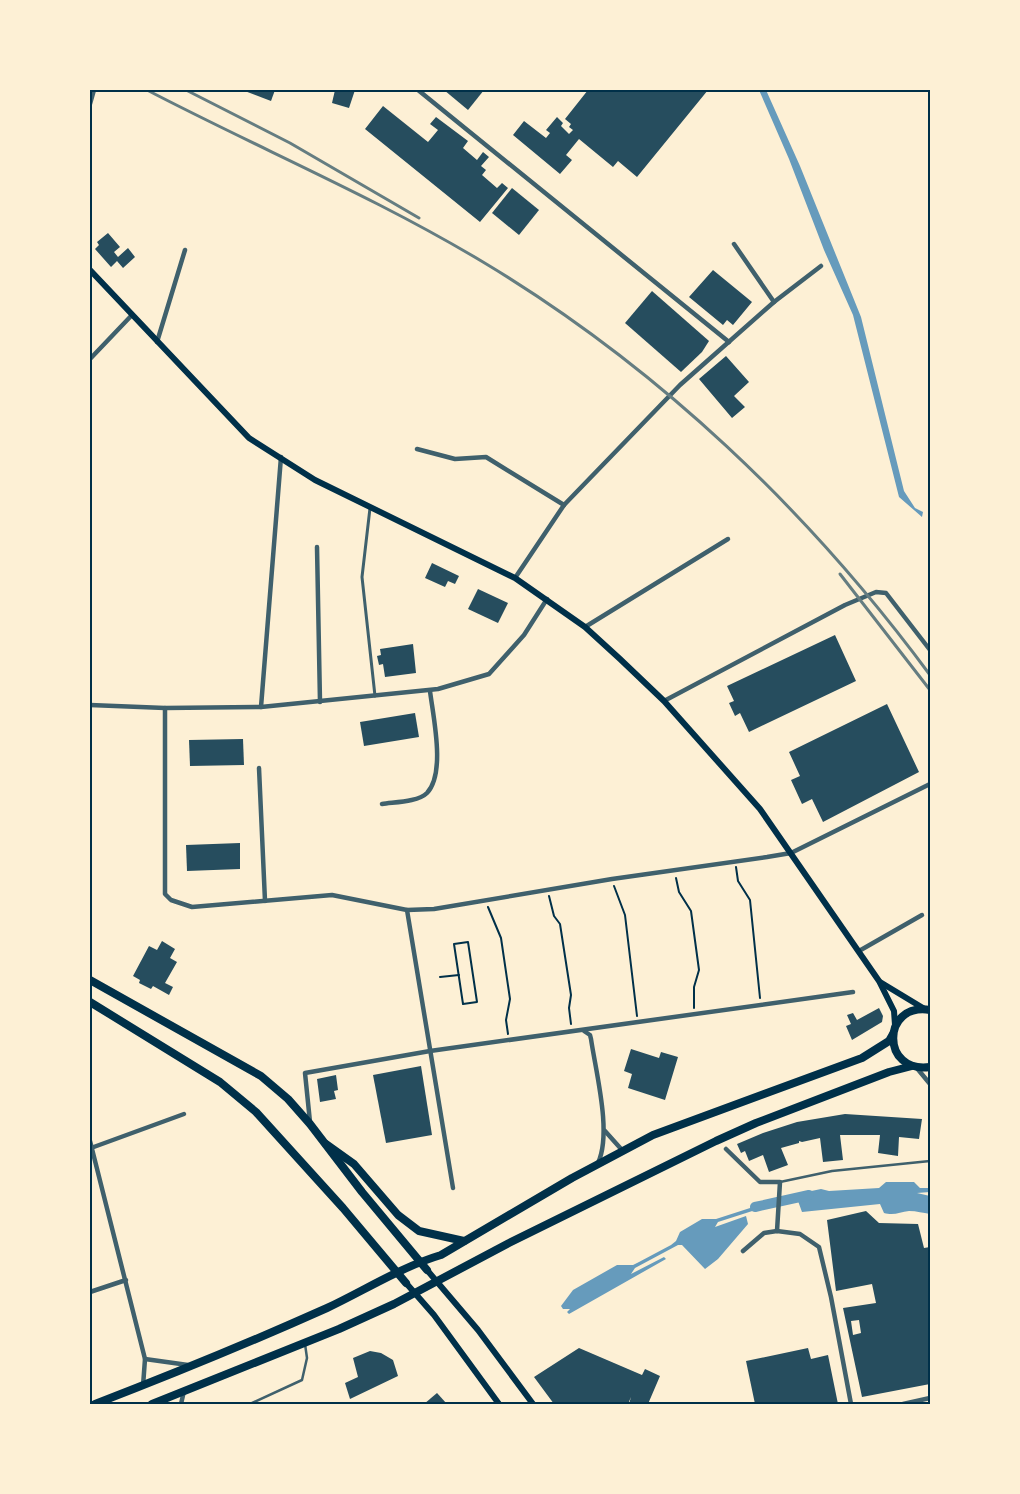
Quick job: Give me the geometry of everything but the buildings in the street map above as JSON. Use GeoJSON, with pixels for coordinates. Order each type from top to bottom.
{"type":"FeatureCollection","features":[{"type":"Feature","properties":{"kind":"main road"},"geometry":{"type":"LineString","coordinates":[[90,270],[131,316],[249,438],[315,480],[515,578],[585,627],[664,701],[760,809],[859,951],[879,981],[894,1011],[893,1044],[896,1053],[914,1067]]}},
{"type":"Feature","properties":{"kind":"main road"},"geometry":{"type":"LineString","coordinates":[[90,980],[261,1076],[288,1099],[326,1144],[362,1192],[478,1330],[533,1404]]}},
{"type":"Feature","properties":{"kind":"main road"},"geometry":{"type":"LineString","coordinates":[[879,981],[928,1009]]}},
{"type":"Feature","properties":{"kind":"main road"},"geometry":{"type":"LineString","coordinates":[[90,1002],[220,1082],[256,1112],[343,1208],[434,1315],[499,1404]]}},
{"type":"Feature","properties":{"kind":"main road"},"geometry":{"type":"LineString","coordinates":[[895,1025],[906,1013],[928,1009]]}},
{"type":"Feature","properties":{"kind":"main road"},"geometry":{"type":"LineString","coordinates":[[95,1404],[143,1386],[313,1314],[420,1261],[441,1254],[653,1134],[862,1058],[889,1041],[893,1034]]}},
{"type":"Feature","properties":{"kind":"main road"},"geometry":{"type":"LineString","coordinates":[[152,1404],[305,1343],[426,1288],[516,1239],[716,1140],[889,1072],[914,1067],[930,1067]]}},
{"type":"Feature","properties":{"kind":"main road"},"geometry":{"type":"LineString","coordinates":[[326,1144],[354,1164],[398,1215],[419,1231],[464,1241]]}},
{"type":"Feature","properties":{"kind":"street"},"geometry":{"type":"LineString","coordinates":[[90,104],[94,90]]}},
{"type":"Feature","properties":{"kind":"street"},"geometry":{"type":"LineString","coordinates":[[418,90],[729,342]]}},
{"type":"Feature","properties":{"kind":"street"},"geometry":{"type":"LineString","coordinates":[[734,244],[774,302]]}},
{"type":"Feature","properties":{"kind":"street"},"geometry":{"type":"LineString","coordinates":[[156,342],[185,250]]}},
{"type":"Feature","properties":{"kind":"street"},"geometry":{"type":"LineString","coordinates":[[515,578],[564,505],[680,385],[774,302],[821,266]]}},
{"type":"Feature","properties":{"kind":"street"},"geometry":{"type":"LineString","coordinates":[[90,359],[131,316]]}},
{"type":"Feature","properties":{"kind":"street"},"geometry":{"type":"LineString","coordinates":[[417,449],[455,459],[486,457],[564,505]]}},
{"type":"Feature","properties":{"kind":"street"},"geometry":{"type":"LineString","coordinates":[[261,708],[281,458]]}},
{"type":"Feature","properties":{"kind":"street"},"geometry":{"type":"LineString","coordinates":[[370,506],[362,577],[375,696]]}},
{"type":"Feature","properties":{"kind":"street"},"geometry":{"type":"LineString","coordinates":[[585,627],[728,539]]}},
{"type":"Feature","properties":{"kind":"street"},"geometry":{"type":"LineString","coordinates":[[317,547],[320,702]]}},
{"type":"Feature","properties":{"kind":"street"},"geometry":{"type":"LineString","coordinates":[[664,701],[845,605],[879,591],[889,595],[930,650]]}},
{"type":"Feature","properties":{"kind":"street"},"geometry":{"type":"LineString","coordinates":[[90,705],[164,708],[261,708],[430,691],[489,674],[524,635],[547,599]]}},
{"type":"Feature","properties":{"kind":"street"},"geometry":{"type":"LineString","coordinates":[[382,804],[409,800],[426,794],[435,780],[437,766],[430,691]]}},
{"type":"Feature","properties":{"kind":"street"},"geometry":{"type":"LineString","coordinates":[[164,708],[165,894],[170,900],[192,907],[332,895],[407,910],[548,892],[612,879],[791,853],[930,784]]}},
{"type":"Feature","properties":{"kind":"street"},"geometry":{"type":"LineString","coordinates":[[259,768],[265,901]]}},
{"type":"Feature","properties":{"kind":"street"},"geometry":{"type":"LineString","coordinates":[[407,910],[453,1188]]}},
{"type":"Feature","properties":{"kind":"street"},"geometry":{"type":"LineString","coordinates":[[859,951],[922,915]]}},
{"type":"Feature","properties":{"kind":"street"},"geometry":{"type":"LineString","coordinates":[[310,1124],[305,1073],[430,1051],[853,992]]}},
{"type":"Feature","properties":{"kind":"street"},"geometry":{"type":"LineString","coordinates":[[583,1030],[590,1035],[591,1039],[604,1130],[603,1149],[597,1164]]}},
{"type":"Feature","properties":{"kind":"street"},"geometry":{"type":"LineString","coordinates":[[914,1067],[930,1084]]}},
{"type":"Feature","properties":{"kind":"street"},"geometry":{"type":"LineString","coordinates":[[91,1148],[184,1114]]}},
{"type":"Feature","properties":{"kind":"street"},"geometry":{"type":"LineString","coordinates":[[604,1130],[622,1150]]}},
{"type":"Feature","properties":{"kind":"street"},"geometry":{"type":"LineString","coordinates":[[90,1141],[145,1359],[143,1386]]}},
{"type":"Feature","properties":{"kind":"street"},"geometry":{"type":"LineString","coordinates":[[726,1149],[760,1182],[780,1182],[777,1231]]}},
{"type":"Feature","properties":{"kind":"street"},"geometry":{"type":"LineString","coordinates":[[743,1252],[764,1233],[777,1231],[800,1234],[818,1247],[832,1297],[851,1404]]}},
{"type":"Feature","properties":{"kind":"street"},"geometry":{"type":"LineString","coordinates":[[90,1292],[126,1280]]}},
{"type":"Feature","properties":{"kind":"street"},"geometry":{"type":"LineString","coordinates":[[145,1359],[189,1366]]}},
{"type":"Feature","properties":{"kind":"street"},"geometry":{"type":"LineString","coordinates":[[180,1404],[184,1391]]}},
{"type":"Feature","properties":{"kind":"street"},"geometry":{"type":"LineString","coordinates":[[903,1404],[930,1398]]}},
{"type":"Feature","properties":{"kind":"lane"},"geometry":{"type":"LineString","coordinates":[[780,1182],[832,1171],[930,1161]]}},
{"type":"Feature","properties":{"kind":"lane"},"geometry":{"type":"LineString","coordinates":[[250,1404],[302,1380],[307,1358],[305,1343]]}},
{"type":"Feature","properties":{"kind":"path"},"geometry":{"type":"LineString","coordinates":[[735,862],[738,881],[750,900],[762,1005]]}},
{"type":"Feature","properties":{"kind":"path"},"geometry":{"type":"LineString","coordinates":[[674,870],[679,892],[691,910],[699,970],[694,988],[694,1013]]}},
{"type":"Feature","properties":{"kind":"path"},"geometry":{"type":"LineString","coordinates":[[612,879],[625,914],[638,1021]]}},
{"type":"Feature","properties":{"kind":"path"},"geometry":{"type":"LineString","coordinates":[[548,892],[554,916],[560,924],[571,995],[568,1008],[572,1032]]}},
{"type":"Feature","properties":{"kind":"path"},"geometry":{"type":"LineString","coordinates":[[487,901],[491,918],[501,938],[510,999],[506,1020],[509,1041]]}},
{"type":"Feature","properties":{"kind":"path"},"geometry":{"type":"LineString","coordinates":[[468,942],[477,1002],[463,1004],[458,975],[454,944],[468,942]]}},
{"type":"Feature","properties":{"kind":"path"},"geometry":{"type":"LineString","coordinates":[[440,978],[458,975]]}},
{"type":"Feature","properties":{"kind":"water"},"geometry":{"type":"Polygon","coordinates":[[[759,90],[766,90],[800,166],[861,317],[904,491],[915,508],[923,512],[922,517],[899,497],[853,315],[824,250],[789,159],[759,90]]]}},
{"type":"Feature","properties":{"kind":"water"},"geometry":{"type":"Polygon","coordinates":[[[886,1182],[914,1182],[920,1188],[930,1188],[930,1192],[917,1193],[930,1196],[930,1214],[909,1211],[888,1214],[884,1213],[880,1204],[802,1212],[798,1201],[795,1199],[797,1194],[821,1189],[829,1191],[879,1188],[886,1182]]]}},
{"type":"Feature","properties":{"kind":"water"},"geometry":{"type":"Polygon","coordinates":[[[769,1202],[768,1206],[718,1222],[715,1227],[746,1216],[748,1224],[718,1259],[705,1269],[682,1245],[678,1245],[635,1268],[631,1274],[664,1257],[666,1259],[569,1314],[567,1312],[570,1309],[563,1309],[561,1306],[573,1290],[617,1265],[633,1265],[671,1245],[676,1241],[680,1232],[702,1219],[716,1219],[769,1202]]]}},
{"type":"Feature","properties":{"kind":"waterway"},"geometry":{"type":"LineString","coordinates":[[755,1207],[809,1195]]}},
{"type":"Feature","properties":{"kind":"railway"},"geometry":{"type":"LineString","coordinates":[[147,90],[358,194],[442,238],[547,303],[610,348],[727,446],[782,500],[834,556],[883,614],[930,675]]}},
{"type":"Feature","properties":{"kind":"railway"},"geometry":{"type":"LineString","coordinates":[[186,90],[290,143],[419,218]]}},
{"type":"Feature","properties":{"kind":"railway"},"geometry":{"type":"LineString","coordinates":[[840,574],[930,690]]}}]}
